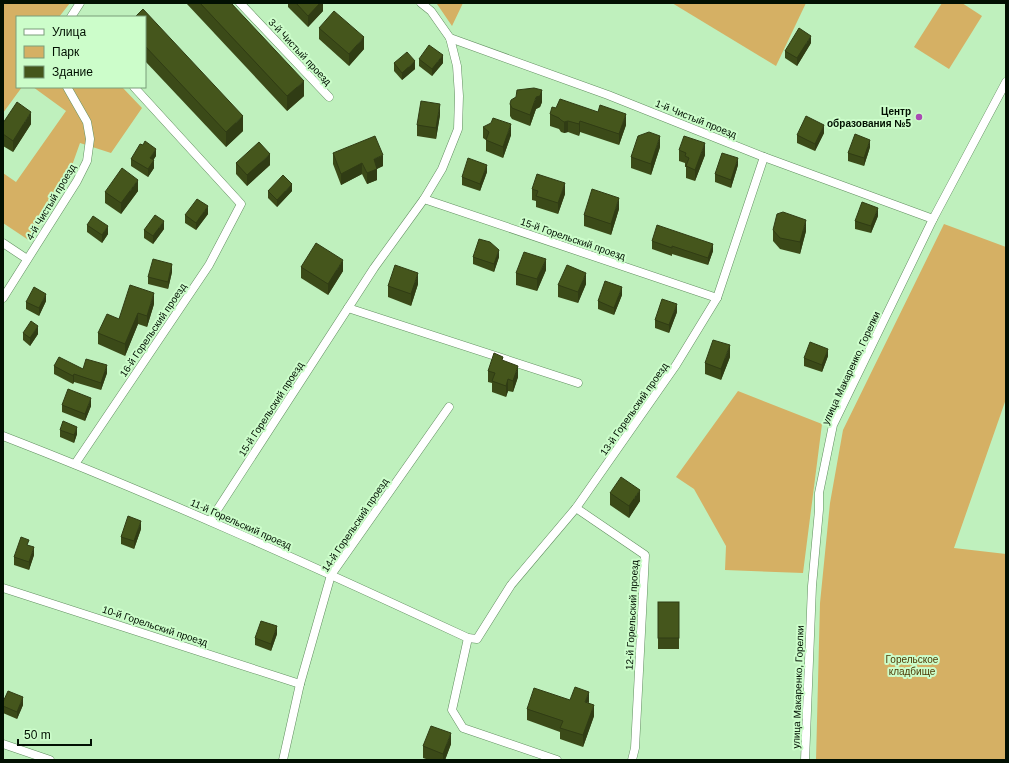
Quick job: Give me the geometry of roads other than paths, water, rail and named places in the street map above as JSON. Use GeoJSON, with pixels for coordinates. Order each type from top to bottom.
{"type":"FeatureCollection","features":[{"type":"Feature","properties":{"kind":"street"},"geometry":{"type":"LineString","coordinates":[[72,16],[80,3]]}},
{"type":"Feature","properties":{"kind":"street","name":"3-й Чистый проезд"},"geometry":{"type":"LineString","coordinates":[[240,3],[329,97]]}},
{"type":"Feature","properties":{"kind":"street","name":"15-й Горельский проезд"},"geometry":{"type":"LineString","coordinates":[[210,521],[374,268],[424,199],[442,169],[458,129],[459,96],[457,66],[450,38],[431,11],[421,3]]}},
{"type":"Feature","properties":{"kind":"street","name":"1-й Чистый проезд"},"geometry":{"type":"LineString","coordinates":[[450,38],[608,95],[764,157],[933,219]]}},
{"type":"Feature","properties":{"kind":"street","name":"улица Макаренко, Горелки"},"geometry":{"type":"LineString","coordinates":[[805,760],[812,586],[819,510],[819,493],[833,425],[933,219],[1006,82]]}},
{"type":"Feature","properties":{"kind":"street","name":"4-й Чистый проезд"},"geometry":{"type":"LineString","coordinates":[[3,298],[77,181],[87,161],[90,139],[87,122],[68,88]]}},
{"type":"Feature","properties":{"kind":"street","name":"16-й Горельский проезд"},"geometry":{"type":"LineString","coordinates":[[75,464],[209,265],[241,204],[135,88]]}},
{"type":"Feature","properties":{"kind":"street","name":"13-й Горельский проезд"},"geometry":{"type":"LineString","coordinates":[[468,638],[477,639],[511,585],[576,508],[676,366],[717,298],[764,157]]}},
{"type":"Feature","properties":{"kind":"street","name":"15-й Горельский проезд"},"geometry":{"type":"LineString","coordinates":[[424,199],[717,298]]}},
{"type":"Feature","properties":{"kind":"street"},"geometry":{"type":"LineString","coordinates":[[3,243],[27,260]]}},
{"type":"Feature","properties":{"kind":"street"},"geometry":{"type":"LineString","coordinates":[[348,308],[578,383]]}},
{"type":"Feature","properties":{"kind":"street","name":"14-й Горельский проезд"},"geometry":{"type":"LineString","coordinates":[[283,760],[300,684],[331,575],[449,407]]}},
{"type":"Feature","properties":{"kind":"street","name":"11-й Горельский проезд"},"geometry":{"type":"LineString","coordinates":[[3,436],[75,464],[210,521],[468,638]]}},
{"type":"Feature","properties":{"kind":"street","name":"12-й Горельский проезд"},"geometry":{"type":"LineString","coordinates":[[576,508],[645,555],[635,748],[632,760]]}},
{"type":"Feature","properties":{"kind":"street","name":"10-й Горельский проезд"},"geometry":{"type":"LineString","coordinates":[[3,588],[300,684]]}},
{"type":"Feature","properties":{"kind":"street"},"geometry":{"type":"LineString","coordinates":[[468,638],[452,710],[463,728],[557,760]]}},
{"type":"Feature","properties":{"kind":"street"},"geometry":{"type":"LineString","coordinates":[[3,744],[50,760]]}},
{"type":"Feature","properties":{"kind":"place","name":"Центр образования №5"},"geometry":{"type":"Point","coordinates":[919,117]}},
{"type":"Feature","properties":{"kind":"park label","name":"Горельское кладбище"},"geometry":{"type":"Point","coordinates":[912,664]}}]}
